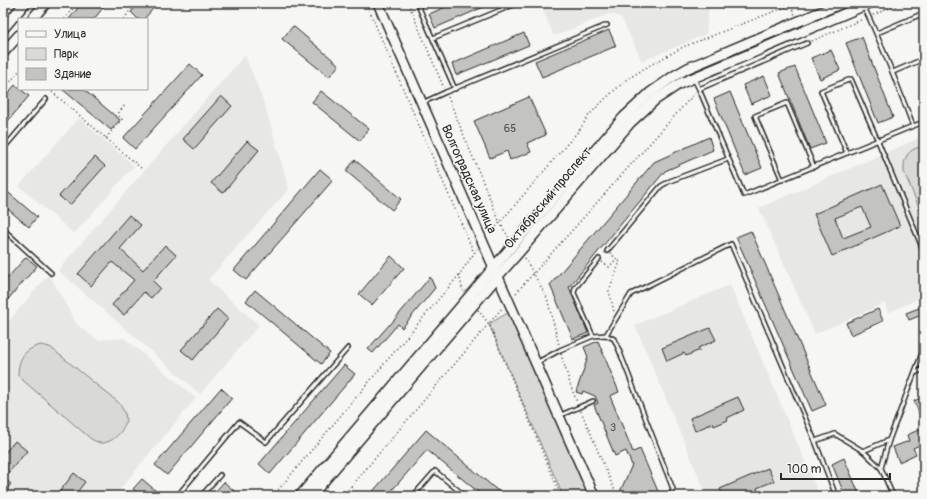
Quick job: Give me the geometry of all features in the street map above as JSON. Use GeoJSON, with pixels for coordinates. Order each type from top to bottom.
{"type":"FeatureCollection","features":[{"type":"Feature","properties":{"kind":"main road"},"geometry":{"type":"LineString","coordinates":[[3,29],[25,3]]}},
{"type":"Feature","properties":{"kind":"main road"},"geometry":{"type":"LineString","coordinates":[[33,18],[46,3]]}},
{"type":"Feature","properties":{"kind":"main road","name":"Волгоградская улица"},"geometry":{"type":"LineString","coordinates":[[378,3],[594,496]]}},
{"type":"Feature","properties":{"kind":"main road","name":"Октябрьский проспект"},"geometry":{"type":"LineString","coordinates":[[300,496],[494,267],[624,117],[650,92],[688,68],[841,3]]}},
{"type":"Feature","properties":{"kind":"main road","name":"Октябрьский проспект"},"geometry":{"type":"LineString","coordinates":[[311,496],[630,123],[656,100],[679,84],[865,4]]}},
{"type":"Feature","properties":{"kind":"main road"},"geometry":{"type":"LineString","coordinates":[[3,53],[18,36]]}},
{"type":"Feature","properties":{"kind":"lane"},"geometry":{"type":"LineString","coordinates":[[417,3],[455,89]]}},
{"type":"Feature","properties":{"kind":"lane"},"geometry":{"type":"LineString","coordinates":[[432,38],[513,4]]}},
{"type":"Feature","properties":{"kind":"lane"},"geometry":{"type":"LineString","coordinates":[[865,4],[913,126]]}},
{"type":"Feature","properties":{"kind":"lane"},"geometry":{"type":"LineString","coordinates":[[877,33],[924,14]]}},
{"type":"Feature","properties":{"kind":"lane"},"geometry":{"type":"LineString","coordinates":[[422,103],[607,25]]}},
{"type":"Feature","properties":{"kind":"lane"},"geometry":{"type":"LineString","coordinates":[[699,88],[807,43]]}},
{"type":"Feature","properties":{"kind":"lane"},"geometry":{"type":"LineString","coordinates":[[893,72],[921,60],[924,66]]}},
{"type":"Feature","properties":{"kind":"lane"},"geometry":{"type":"LineString","coordinates":[[693,77],[744,195],[924,122]]}},
{"type":"Feature","properties":{"kind":"lane"},"geometry":{"type":"LineString","coordinates":[[847,153],[821,91],[851,79],[924,252]]}},
{"type":"Feature","properties":{"kind":"lane"},"geometry":{"type":"LineString","coordinates":[[3,149],[46,99]]}},
{"type":"Feature","properties":{"kind":"lane"},"geometry":{"type":"LineString","coordinates":[[782,180],[755,116],[787,102],[814,167]]}},
{"type":"Feature","properties":{"kind":"lane"},"geometry":{"type":"LineString","coordinates":[[607,250],[662,186],[670,181],[728,159]]}},
{"type":"Feature","properties":{"kind":"lane"},"geometry":{"type":"LineString","coordinates":[[3,229],[51,273]]}},
{"type":"Feature","properties":{"kind":"lane"},"geometry":{"type":"LineString","coordinates":[[606,335],[631,294],[731,244],[815,442],[836,496]]}},
{"type":"Feature","properties":{"kind":"lane"},"geometry":{"type":"LineString","coordinates":[[593,336],[574,293],[575,288],[599,259]]}},
{"type":"Feature","properties":{"kind":"lane"},"geometry":{"type":"LineString","coordinates":[[536,362],[593,336],[606,335],[614,339],[673,489],[670,496]]}},
{"type":"Feature","properties":{"kind":"lane"},"geometry":{"type":"LineString","coordinates":[[179,496],[178,495],[239,422],[266,442],[348,348]]}},
{"type":"Feature","properties":{"kind":"lane"},"geometry":{"type":"LineString","coordinates":[[882,468],[889,440],[924,348]]}},
{"type":"Feature","properties":{"kind":"lane"},"geometry":{"type":"LineString","coordinates":[[915,373],[924,369]]}},
{"type":"Feature","properties":{"kind":"lane"},"geometry":{"type":"LineString","coordinates":[[559,415],[593,401]]}},
{"type":"Feature","properties":{"kind":"lane"},"geometry":{"type":"LineString","coordinates":[[815,442],[834,434],[863,451],[882,468],[893,496]]}},
{"type":"Feature","properties":{"kind":"lane"},"geometry":{"type":"LineString","coordinates":[[863,451],[889,440]]}},
{"type":"Feature","properties":{"kind":"lane"},"geometry":{"type":"LineString","coordinates":[[413,496],[435,471],[465,496]]}},
{"type":"Feature","properties":{"kind":"lane"},"geometry":{"type":"LineString","coordinates":[[201,496],[220,475]]}},
{"type":"Feature","properties":{"kind":"path"},"geometry":{"type":"LineString","coordinates":[[65,18],[78,3]]}},
{"type":"Feature","properties":{"kind":"path"},"geometry":{"type":"LineString","coordinates":[[125,18],[135,3]]}},
{"type":"Feature","properties":{"kind":"path"},"geometry":{"type":"LineString","coordinates":[[366,3],[474,252]]}},
{"type":"Feature","properties":{"kind":"path"},"geometry":{"type":"LineString","coordinates":[[408,3],[500,223],[511,241]]}},
{"type":"Feature","properties":{"kind":"path"},"geometry":{"type":"LineString","coordinates":[[491,233],[580,129],[589,115],[626,80],[683,48],[796,3]]}},
{"type":"Feature","properties":{"kind":"path"},"geometry":{"type":"LineString","coordinates":[[807,43],[902,3]]}},
{"type":"Feature","properties":{"kind":"path"},"geometry":{"type":"LineString","coordinates":[[791,5],[796,18]]}},
{"type":"Feature","properties":{"kind":"path"},"geometry":{"type":"LineString","coordinates":[[3,91],[18,72]]}},
{"type":"Feature","properties":{"kind":"path"},"geometry":{"type":"LineString","coordinates":[[516,293],[699,88]]}},
{"type":"Feature","properties":{"kind":"path"},"geometry":{"type":"LineString","coordinates":[[52,92],[141,168]]}},
{"type":"Feature","properties":{"kind":"path"},"geometry":{"type":"LineString","coordinates":[[106,138],[122,119],[116,116],[124,106]]}},
{"type":"Feature","properties":{"kind":"path"},"geometry":{"type":"LineString","coordinates":[[273,496],[459,275],[478,248]]}},
{"type":"Feature","properties":{"kind":"path"},"geometry":{"type":"LineString","coordinates":[[607,250],[620,262],[609,291],[616,319]]}},
{"type":"Feature","properties":{"kind":"path"},"geometry":{"type":"LineString","coordinates":[[523,254],[547,298],[571,387],[617,496]]}},
{"type":"Feature","properties":{"kind":"path"},"geometry":{"type":"LineString","coordinates":[[599,259],[609,268],[616,259]]}},
{"type":"Feature","properties":{"kind":"path"},"geometry":{"type":"LineString","coordinates":[[459,275],[464,293]]}},
{"type":"Feature","properties":{"kind":"path"},"geometry":{"type":"LineString","coordinates":[[342,496],[505,305]]}},
{"type":"Feature","properties":{"kind":"path"},"geometry":{"type":"LineString","coordinates":[[476,309],[489,324],[561,496]]}},
{"type":"Feature","properties":{"kind":"shaded area"},"geometry":{"type":"Polygon","coordinates":[[[540,3],[709,3],[706,34],[642,61],[621,17],[609,14],[554,36],[540,3]]]}},
{"type":"Feature","properties":{"kind":"shaded area"},"geometry":{"type":"Polygon","coordinates":[[[245,55],[265,106],[289,189],[208,280],[259,325],[200,394],[58,270],[245,55]]]}},
{"type":"Feature","properties":{"kind":"shaded area"},"geometry":{"type":"Polygon","coordinates":[[[79,118],[134,166],[74,234],[19,186],[79,118]]]}},
{"type":"Feature","properties":{"kind":"shaded area"},"geometry":{"type":"Polygon","coordinates":[[[924,136],[924,296],[888,313],[885,303],[815,334],[759,208],[924,136]]]}},
{"type":"Feature","properties":{"kind":"shaded area"},"geometry":{"type":"Polygon","coordinates":[[[49,274],[77,325],[98,340],[124,338],[196,398],[114,496],[3,496],[3,328],[49,274]]]}},
{"type":"Feature","properties":{"kind":"shaded area"},"geometry":{"type":"Polygon","coordinates":[[[730,285],[818,492],[808,496],[707,496],[635,325],[730,285]]]}},
{"type":"Feature","properties":{"kind":"green space"},"geometry":{"type":"Polygon","coordinates":[[[924,145],[924,219],[904,172],[904,163],[907,155],[912,150],[924,145]]]}},
{"type":"Feature","properties":{"kind":"green space"},"geometry":{"type":"Polygon","coordinates":[[[509,312],[591,496],[563,496],[489,324],[509,312]]]}},
{"type":"Feature","properties":{"kind":"green space"},"geometry":{"type":"Polygon","coordinates":[[[41,345],[50,347],[119,403],[126,418],[124,427],[114,439],[105,443],[100,443],[91,439],[18,376],[19,365],[23,356],[30,349],[41,345]]]}},
{"type":"Feature","properties":{"kind":"building"},"geometry":{"type":"Polygon","coordinates":[[[82,3],[107,3],[95,18],[70,18],[82,3]]]}},
{"type":"Feature","properties":{"kind":"building"},"geometry":{"type":"Polygon","coordinates":[[[139,3],[158,3],[145,18],[137,18],[131,12],[139,3]]]}},
{"type":"Feature","properties":{"kind":"building"},"geometry":{"type":"Polygon","coordinates":[[[455,3],[493,3],[435,28],[429,14],[455,3]]]}},
{"type":"Feature","properties":{"kind":"building"},"geometry":{"type":"Polygon","coordinates":[[[293,26],[339,65],[329,77],[282,39],[293,26]]]}},
{"type":"Feature","properties":{"kind":"building"},"geometry":{"type":"Polygon","coordinates":[[[609,30],[616,46],[542,77],[535,61],[609,30]]]}},
{"type":"Feature","properties":{"kind":"building"},"geometry":{"type":"Polygon","coordinates":[[[524,33],[529,45],[456,75],[452,64],[524,33]]]}},
{"type":"Feature","properties":{"kind":"building"},"geometry":{"type":"Polygon","coordinates":[[[862,37],[893,117],[878,123],[846,43],[862,37]]]}},
{"type":"Feature","properties":{"kind":"building"},"geometry":{"type":"Polygon","coordinates":[[[831,50],[840,70],[820,79],[811,58],[831,50]]]}},
{"type":"Feature","properties":{"kind":"building"},"geometry":{"type":"Polygon","coordinates":[[[190,64],[202,75],[135,149],[123,138],[190,64]]]}},
{"type":"Feature","properties":{"kind":"building"},"geometry":{"type":"Polygon","coordinates":[[[795,67],[826,143],[810,149],[779,73],[795,67]]]}},
{"type":"Feature","properties":{"kind":"building"},"geometry":{"type":"Polygon","coordinates":[[[764,76],[772,95],[751,104],[743,85],[764,76]]]}},
{"type":"Feature","properties":{"kind":"building"},"geometry":{"type":"Polygon","coordinates":[[[15,85],[18,87],[18,90],[21,90],[29,96],[3,127],[3,99],[15,85]]]}},
{"type":"Feature","properties":{"kind":"building"},"geometry":{"type":"Polygon","coordinates":[[[63,90],[84,90],[120,120],[111,130],[63,90]]]}},
{"type":"Feature","properties":{"kind":"building"},"geometry":{"type":"Polygon","coordinates":[[[321,91],[369,129],[360,141],[312,102],[321,91]]]}},
{"type":"Feature","properties":{"kind":"building"},"geometry":{"type":"Polygon","coordinates":[[[730,92],[762,168],[745,175],[714,99],[730,92]]]}},
{"type":"Feature","properties":{"kind":"building"},"geometry":{"type":"Polygon","coordinates":[[[221,96],[232,106],[194,149],[183,139],[221,96]]]}},
{"type":"Feature","properties":{"kind":"building"},"geometry":{"type":"Polygon","coordinates":[[[529,97],[546,135],[527,143],[531,152],[510,160],[507,151],[490,158],[474,121],[529,97]]]}},
{"type":"Feature","properties":{"kind":"building"},"geometry":{"type":"Polygon","coordinates":[[[709,137],[713,150],[665,171],[569,287],[588,333],[573,339],[550,285],[654,162],[709,137]]]}},
{"type":"Feature","properties":{"kind":"building"},"geometry":{"type":"Polygon","coordinates":[[[247,141],[259,150],[223,193],[211,183],[247,141]]]}},
{"type":"Feature","properties":{"kind":"building"},"geometry":{"type":"Polygon","coordinates":[[[95,157],[105,166],[70,205],[59,196],[95,157]]]}},
{"type":"Feature","properties":{"kind":"building"},"geometry":{"type":"Polygon","coordinates":[[[355,160],[401,199],[392,210],[346,171],[355,160]]]}},
{"type":"Feature","properties":{"kind":"building"},"geometry":{"type":"Polygon","coordinates":[[[320,169],[333,180],[246,280],[234,270],[320,169]]]}},
{"type":"Feature","properties":{"kind":"building"},"geometry":{"type":"Polygon","coordinates":[[[882,184],[900,226],[832,256],[814,214],[882,184]],[[862,207],[835,218],[843,238],[871,227],[862,207]]]}},
{"type":"Feature","properties":{"kind":"building"},"geometry":{"type":"Polygon","coordinates":[[[3,188],[37,217],[29,227],[3,205],[3,188]]]}},
{"type":"Feature","properties":{"kind":"building"},"geometry":{"type":"Polygon","coordinates":[[[129,215],[141,225],[120,249],[143,270],[165,245],[176,255],[153,281],[160,288],[151,298],[144,292],[124,315],[112,305],[134,280],[112,262],[91,286],[78,274],[129,215]]]}},
{"type":"Feature","properties":{"kind":"building"},"geometry":{"type":"Polygon","coordinates":[[[751,231],[826,405],[812,411],[736,237],[751,231]]]}},
{"type":"Feature","properties":{"kind":"building"},"geometry":{"type":"Polygon","coordinates":[[[391,256],[404,268],[372,305],[359,294],[391,256]]]}},
{"type":"Feature","properties":{"kind":"building"},"geometry":{"type":"Polygon","coordinates":[[[26,257],[37,266],[3,305],[3,283],[26,257]]]}},
{"type":"Feature","properties":{"kind":"building"},"geometry":{"type":"Polygon","coordinates":[[[430,277],[435,288],[402,328],[398,324],[373,353],[368,349],[390,325],[430,277]]]}},
{"type":"Feature","properties":{"kind":"building"},"geometry":{"type":"Polygon","coordinates":[[[255,290],[330,353],[321,364],[246,301],[255,290]]]}},
{"type":"Feature","properties":{"kind":"building"},"geometry":{"type":"Polygon","coordinates":[[[924,306],[924,314],[909,320],[906,313],[924,306]]]}},
{"type":"Feature","properties":{"kind":"building"},"geometry":{"type":"Polygon","coordinates":[[[217,309],[228,319],[193,360],[181,350],[217,309]]]}},
{"type":"Feature","properties":{"kind":"building"},"geometry":{"type":"Polygon","coordinates":[[[878,309],[883,321],[851,335],[846,323],[878,309]]]}},
{"type":"Feature","properties":{"kind":"building"},"geometry":{"type":"Polygon","coordinates":[[[710,328],[716,340],[698,348],[700,350],[686,356],[684,353],[667,361],[662,348],[710,328]]]}},
{"type":"Feature","properties":{"kind":"building"},"geometry":{"type":"Polygon","coordinates":[[[598,341],[619,392],[610,396],[633,452],[640,449],[660,496],[631,496],[626,494],[623,496],[619,494],[632,465],[626,451],[615,456],[594,405],[598,403],[595,396],[583,391],[582,394],[576,392],[588,357],[584,347],[598,341]]]}},
{"type":"Feature","properties":{"kind":"building"},"geometry":{"type":"Polygon","coordinates":[[[344,365],[355,374],[270,474],[259,464],[344,365]]]}},
{"type":"Feature","properties":{"kind":"building"},"geometry":{"type":"Polygon","coordinates":[[[221,388],[232,398],[167,475],[155,465],[221,388]]]}},
{"type":"Feature","properties":{"kind":"building"},"geometry":{"type":"Polygon","coordinates":[[[924,396],[924,425],[914,401],[924,396]]]}},
{"type":"Feature","properties":{"kind":"building"},"geometry":{"type":"Polygon","coordinates":[[[738,397],[744,410],[727,418],[728,420],[714,426],[713,423],[695,431],[690,418],[738,397]]]}},
{"type":"Feature","properties":{"kind":"building"},"geometry":{"type":"Polygon","coordinates":[[[923,428],[924,443],[913,448],[916,454],[899,462],[893,447],[909,441],[907,435],[923,428]]]}},
{"type":"Feature","properties":{"kind":"building"},"geometry":{"type":"Polygon","coordinates":[[[426,430],[504,496],[483,496],[427,450],[387,496],[369,496],[426,430]]]}},
{"type":"Feature","properties":{"kind":"building"},"geometry":{"type":"Polygon","coordinates":[[[15,441],[27,451],[4,478],[11,484],[3,493],[3,455],[15,441]]]}},
{"type":"Feature","properties":{"kind":"building"},"geometry":{"type":"Polygon","coordinates":[[[844,458],[860,496],[845,496],[832,464],[844,458]]]}},
{"type":"Feature","properties":{"kind":"building"},"geometry":{"type":"Polygon","coordinates":[[[768,468],[774,481],[757,488],[758,491],[747,496],[744,496],[743,494],[739,496],[723,496],[720,489],[768,468]]]}},
{"type":"Feature","properties":{"kind":"building"},"geometry":{"type":"Polygon","coordinates":[[[74,473],[85,482],[74,496],[56,496],[74,473]]]}},
{"type":"Feature","properties":{"kind":"building"},"geometry":{"type":"Polygon","coordinates":[[[142,479],[162,496],[141,496],[133,489],[142,479]]]}},
{"type":"Feature","properties":{"kind":"building"},"geometry":{"type":"Polygon","coordinates":[[[224,482],[240,496],[211,496],[224,482]]]}}]}
